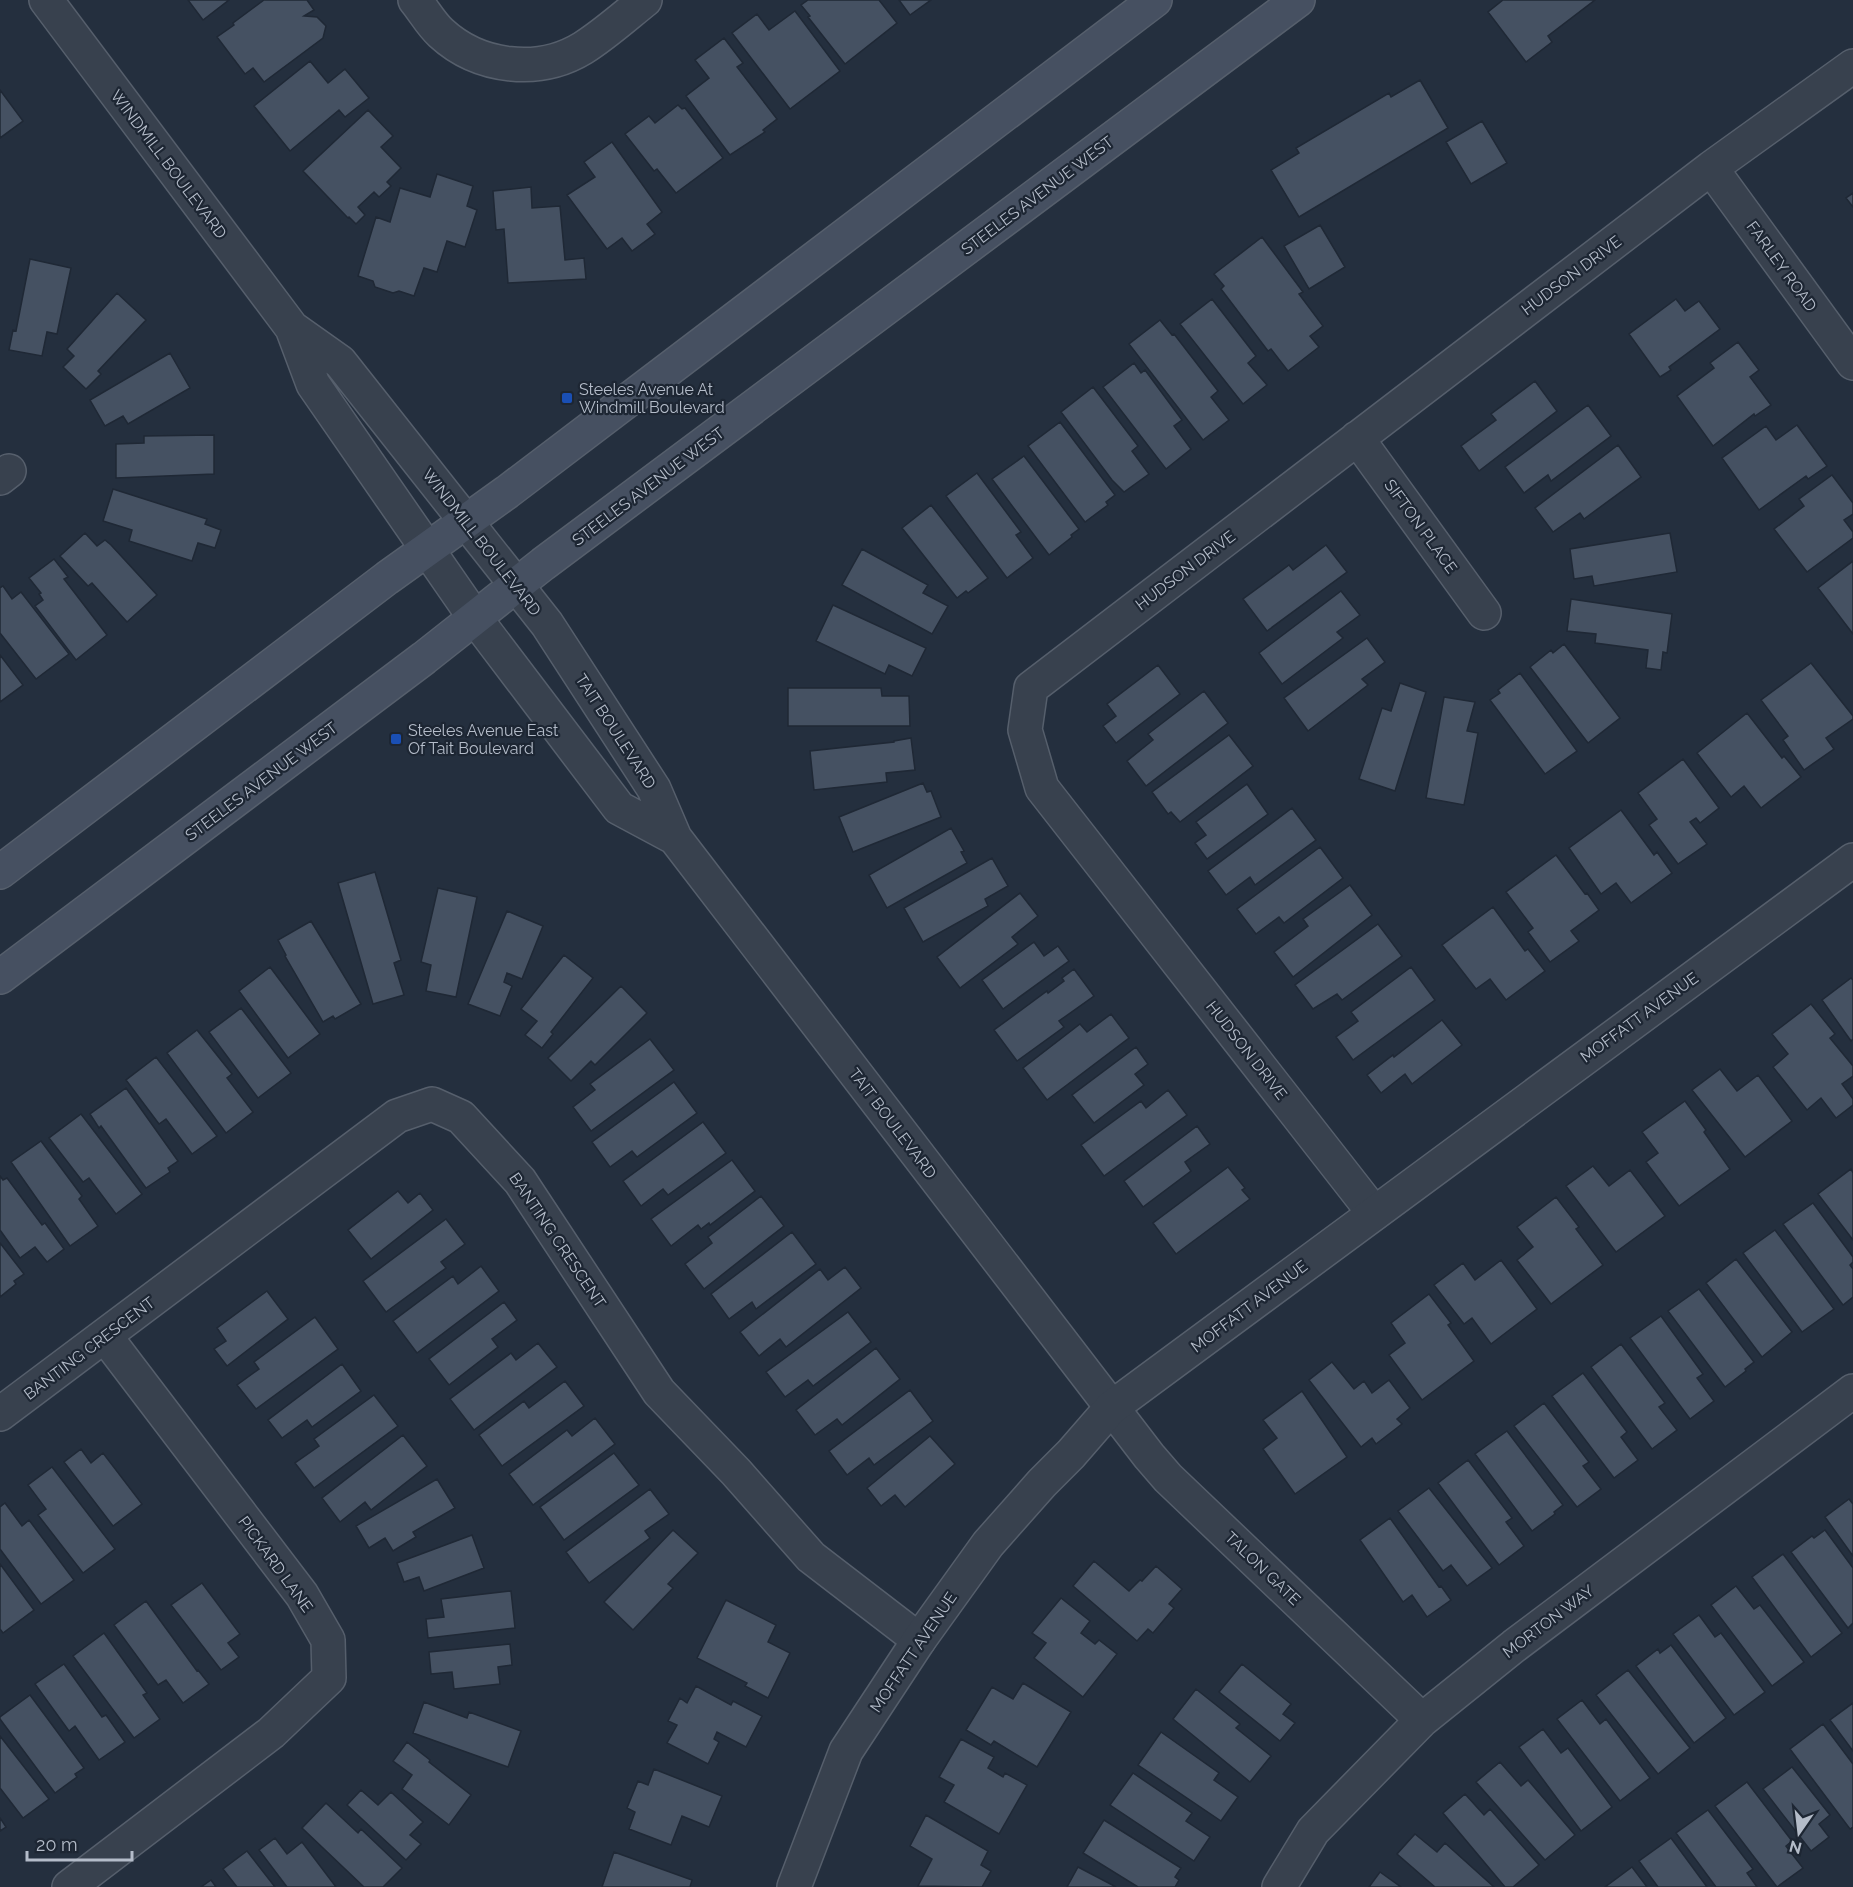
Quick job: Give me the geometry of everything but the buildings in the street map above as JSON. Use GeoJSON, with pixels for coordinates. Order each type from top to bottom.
{"type":"FeatureCollection","features":[{"type":"Feature","properties":{"kind":"main road"},"geometry":{"type":"LineString","coordinates":[[0,872],[387,578],[507,492],[1155,0]]}},
{"type":"Feature","properties":{"kind":"main road","name":"STEELES AVENUE WEST"},"geometry":{"type":"LineString","coordinates":[[0,977],[468,607],[516,585],[1298,0]]}},
{"type":"Feature","properties":{"kind":"street","name":"WINDMILL BOULEVARD"},"geometry":{"type":"LineString","coordinates":[[46,0],[292,328],[313,384],[468,607]]}},
{"type":"Feature","properties":{"kind":"street"},"geometry":{"type":"LineString","coordinates":[[415,0],[440,32],[463,49],[487,61],[519,64],[551,62],[582,48],[645,0]]}},
{"type":"Feature","properties":{"kind":"street","name":"HUDSON DRIVE"},"geometry":{"type":"LineString","coordinates":[[1374,1213],[1042,788],[1025,729],[1031,688],[1711,168],[1853,66]]}},
{"type":"Feature","properties":{"kind":"street","name":"FARLEY ROAD"},"geometry":{"type":"LineString","coordinates":[[1711,168],[1853,363]]}},
{"type":"Feature","properties":{"kind":"street","name":"WINDMILL BOULEVARD"},"geometry":{"type":"LineString","coordinates":[[292,328],[340,362],[549,628]]}},
{"type":"Feature","properties":{"kind":"street","name":"SIFTON PLACE"},"geometry":{"type":"LineString","coordinates":[[1357,438],[1484,613]]}},
{"type":"Feature","properties":{"kind":"street","name":"TAIT BOULEVARD"},"geometry":{"type":"LineString","coordinates":[[468,607],[620,808],[675,838]]}},
{"type":"Feature","properties":{"kind":"street","name":"TAIT BOULEVARD"},"geometry":{"type":"LineString","coordinates":[[549,628],[654,789],[675,838],[1111,1408]]}},
{"type":"Feature","properties":{"kind":"street","name":"MOFFATT AVENUE"},"geometry":{"type":"LineString","coordinates":[[794,1887],[846,1750],[919,1640],[988,1544],[1111,1408],[1853,860]]}},
{"type":"Feature","properties":{"kind":"street","name":"BANTING CRESCENT"},"geometry":{"type":"LineString","coordinates":[[0,1414],[397,1116],[432,1104],[461,1117],[520,1181],[659,1392],[736,1472],[811,1557],[919,1640]]}},
{"type":"Feature","properties":{"kind":"street","name":"PICKARD LANE"},"geometry":{"type":"LineString","coordinates":[[69,1887],[271,1733],[329,1678],[328,1640],[302,1595],[105,1336]]}},
{"type":"Feature","properties":{"kind":"street","name":"MORTON WAY"},"geometry":{"type":"LineString","coordinates":[[1279,1887],[1313,1831],[1422,1720],[1514,1646],[1853,1391]]}},
{"type":"Feature","properties":{"kind":"street","name":"TALON GATE"},"geometry":{"type":"LineString","coordinates":[[1111,1408],[1168,1478],[1422,1720]]}},
{"type":"Feature","properties":{"kind":"place","name":"Steeles Avenue At Windmill Boulevard"},"geometry":{"type":"Point","coordinates":[567,398]}},
{"type":"Feature","properties":{"kind":"place","name":"Steeles Avenue East Of Tait Boulevard"},"geometry":{"type":"Point","coordinates":[396,739]}}]}
